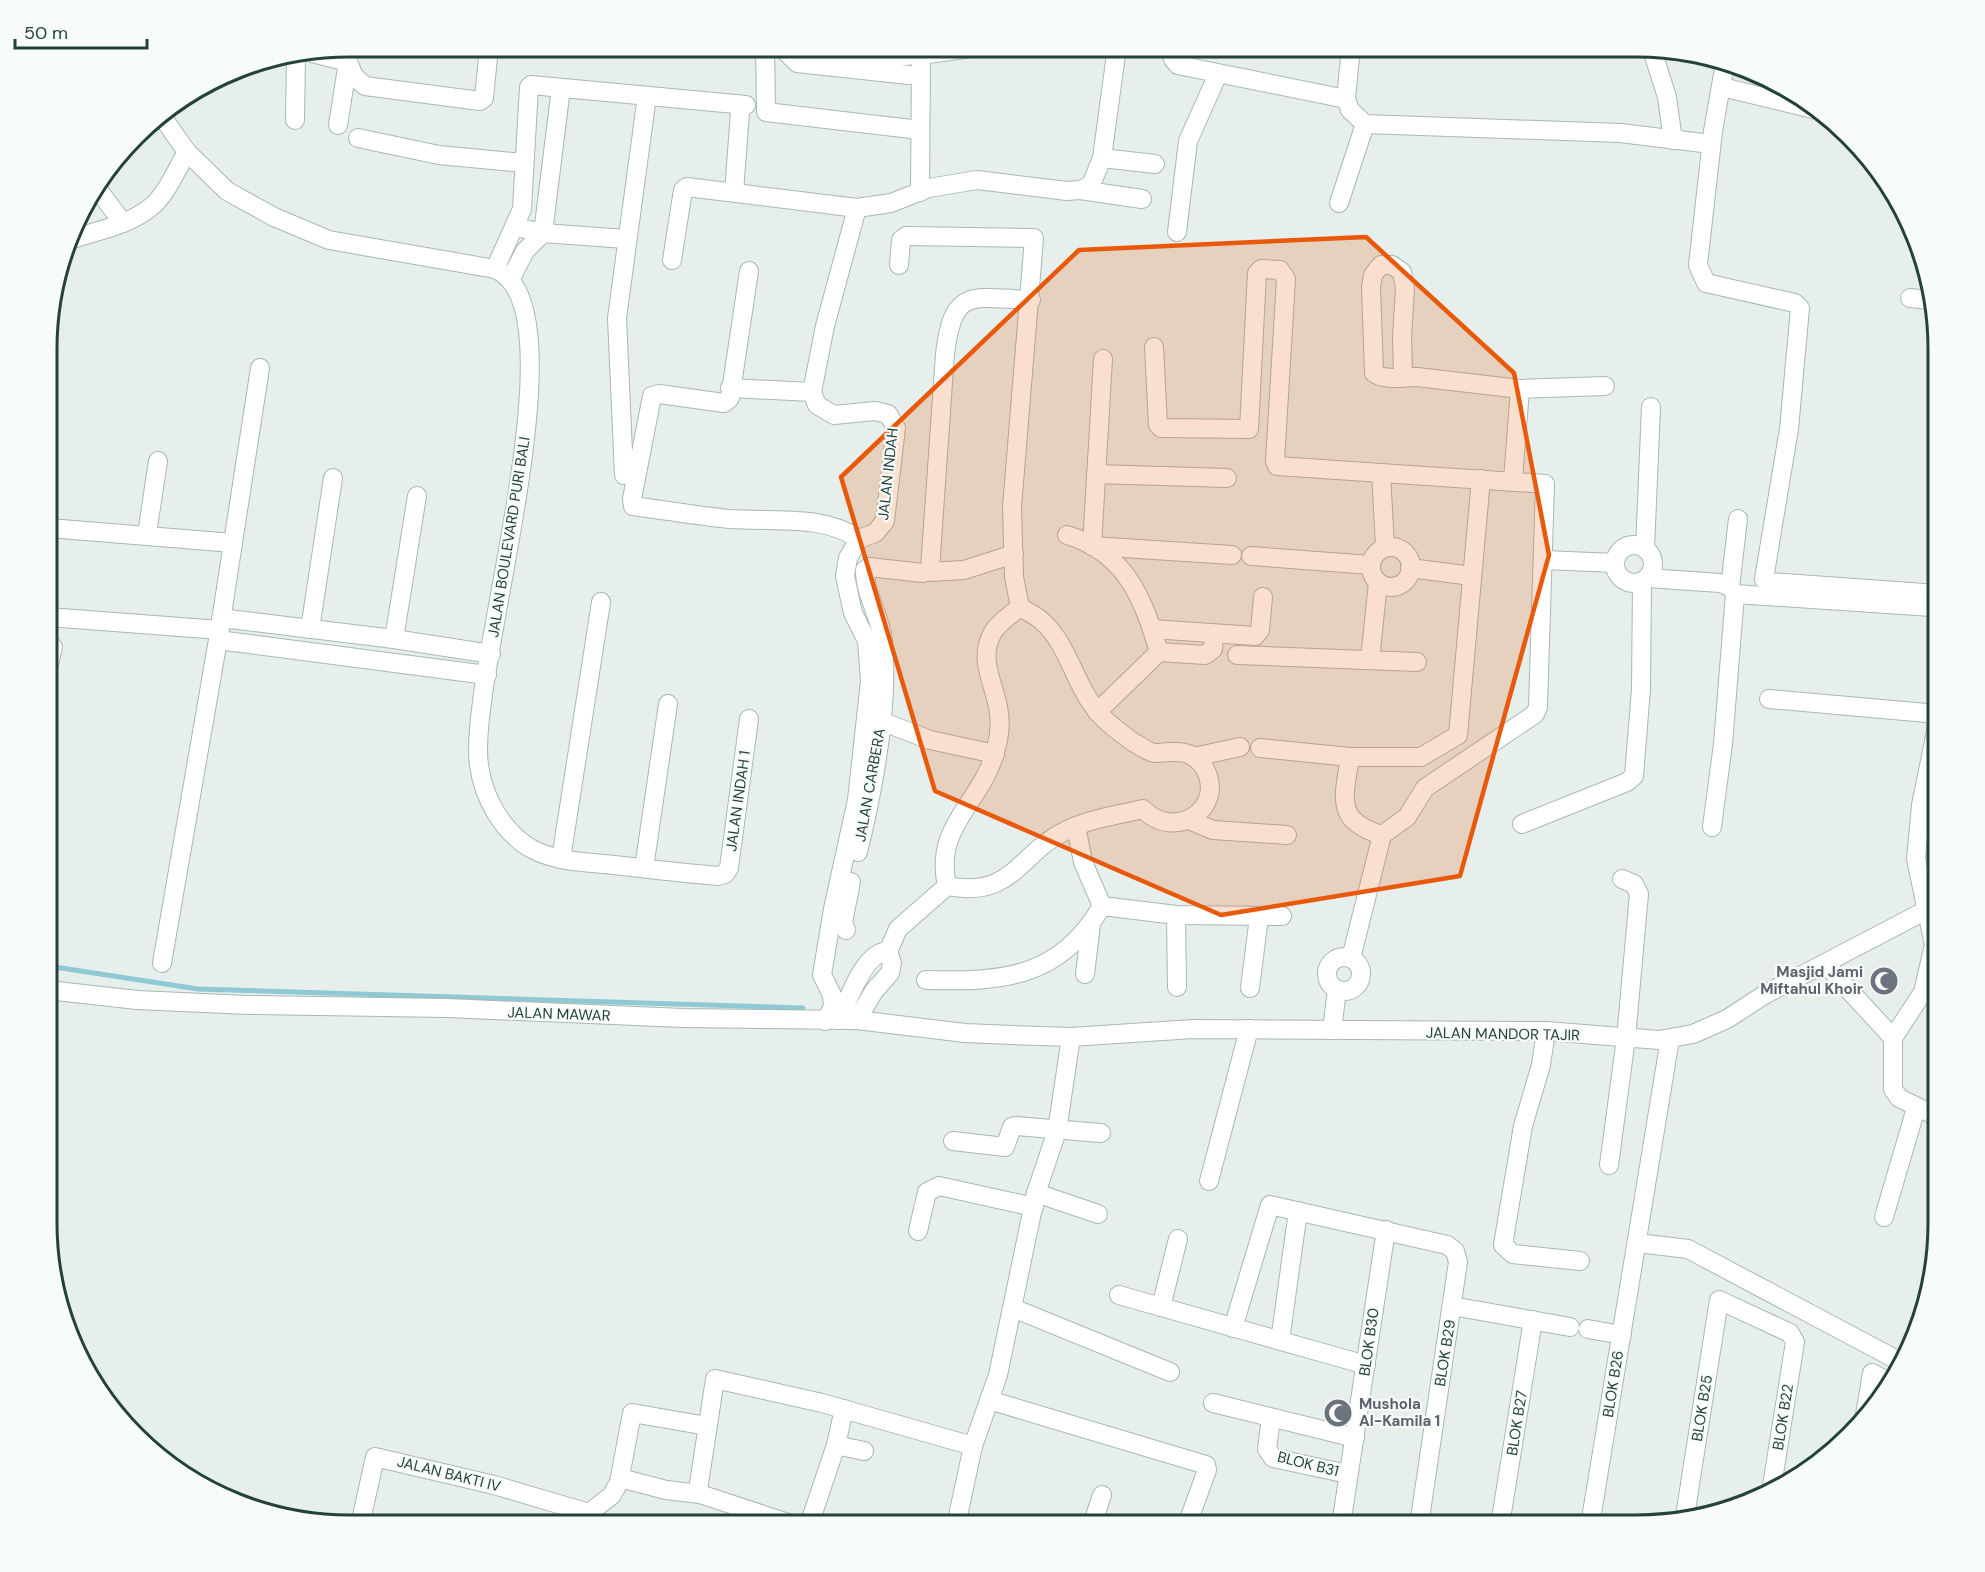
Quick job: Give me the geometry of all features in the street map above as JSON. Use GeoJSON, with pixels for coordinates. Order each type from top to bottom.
{"type":"FeatureCollection","features":[{"type":"Feature","properties":{"kind":"street"},"geometry":{"type":"LineString","coordinates":[[348,62],[354,76],[365,86],[480,101],[485,94],[488,57]]}},
{"type":"Feature","properties":{"kind":"street"},"geometry":{"type":"LineString","coordinates":[[765,57],[766,112],[920,130]]}},
{"type":"Feature","properties":{"kind":"street"},"geometry":{"type":"LineString","coordinates":[[791,57],[797,63],[909,75]]}},
{"type":"Feature","properties":{"kind":"street"},"geometry":{"type":"LineString","coordinates":[[844,57],[849,59],[871,57]]}},
{"type":"Feature","properties":{"kind":"street"},"geometry":{"type":"LineString","coordinates":[[920,192],[920,130],[927,57]]}},
{"type":"Feature","properties":{"kind":"street"},"geometry":{"type":"LineString","coordinates":[[1080,190],[1091,185],[1102,158],[1116,57]]}},
{"type":"Feature","properties":{"kind":"street"},"geometry":{"type":"LineString","coordinates":[[1173,57],[1178,65],[1218,75],[1346,99]]}},
{"type":"Feature","properties":{"kind":"street"},"geometry":{"type":"LineString","coordinates":[[1350,57],[1346,99],[1350,110],[1365,124],[1620,133],[1711,144]]}},
{"type":"Feature","properties":{"kind":"street"},"geometry":{"type":"LineString","coordinates":[[333,58],[348,62]]}},
{"type":"Feature","properties":{"kind":"street"},"geometry":{"type":"LineString","coordinates":[[1655,58],[1667,97],[1673,140]]}},
{"type":"Feature","properties":{"kind":"street"},"geometry":{"type":"LineString","coordinates":[[295,120],[297,62]]}},
{"type":"Feature","properties":{"kind":"street"},"geometry":{"type":"LineString","coordinates":[[338,125],[348,62]]}},
{"type":"Feature","properties":{"kind":"street"},"geometry":{"type":"LineString","coordinates":[[1724,70],[1711,144],[1698,265],[1700,274],[1706,283],[1795,303],[1800,308],[1789,429],[1764,579],[1769,582],[1928,600]]}},
{"type":"Feature","properties":{"kind":"street"},"geometry":{"type":"LineString","coordinates":[[1177,232],[1188,141],[1218,75]]}},
{"type":"Feature","properties":{"kind":"street"},"geometry":{"type":"LineString","coordinates":[[503,273],[525,193],[524,163],[529,87],[534,84],[743,108],[734,192]]}},
{"type":"Feature","properties":{"kind":"street"},"geometry":{"type":"LineString","coordinates":[[1722,87],[1796,105]]}},
{"type":"Feature","properties":{"kind":"street"},"geometry":{"type":"LineString","coordinates":[[503,273],[543,233],[561,88]]}},
{"type":"Feature","properties":{"kind":"street"},"geometry":{"type":"LineString","coordinates":[[624,475],[617,318],[647,96]]}},
{"type":"Feature","properties":{"kind":"street"},"geometry":{"type":"LineString","coordinates":[[165,121],[187,152],[227,191],[274,217],[329,240],[503,273]]}},
{"type":"Feature","properties":{"kind":"street"},"geometry":{"type":"LineString","coordinates":[[1339,203],[1365,124]]}},
{"type":"Feature","properties":{"kind":"street"},"geometry":{"type":"LineString","coordinates":[[358,138],[439,155],[524,163]]}},
{"type":"Feature","properties":{"kind":"street"},"geometry":{"type":"LineString","coordinates":[[79,237],[123,223],[151,207],[167,188],[187,152]]}},
{"type":"Feature","properties":{"kind":"street"},"geometry":{"type":"LineString","coordinates":[[1102,158],[1155,164]]}},
{"type":"Feature","properties":{"kind":"street"},"geometry":{"type":"LineString","coordinates":[[672,260],[683,190],[691,187],[857,208],[891,203],[920,192],[977,180],[1080,190],[1142,199]]}},
{"type":"Feature","properties":{"kind":"street"},"geometry":{"type":"LineString","coordinates":[[101,194],[123,223]]}},
{"type":"Feature","properties":{"kind":"street"},"geometry":{"type":"LineString","coordinates":[[730,388],[812,392],[825,326],[857,208]]}},
{"type":"Feature","properties":{"kind":"street"},"geometry":{"type":"LineString","coordinates":[[516,227],[543,233],[626,239]]}},
{"type":"Feature","properties":{"kind":"street"},"geometry":{"type":"LineString","coordinates":[[899,265],[901,240],[906,236],[1032,236],[1035,240],[1012,507],[1014,577],[1020,607],[1043,622],[1057,639],[1078,683],[1097,712],[1135,743],[1155,754],[1179,750],[1194,757],[1208,776],[1209,792],[1203,807],[1189,820]]}},
{"type":"Feature","properties":{"kind":"street"},"geometry":{"type":"LineString","coordinates":[[1403,377],[1402,337],[1405,288],[1402,272],[1392,265],[1381,265],[1373,275],[1371,287],[1374,373],[1381,377],[1403,377],[1520,389],[1605,386]]}},
{"type":"Feature","properties":{"kind":"street"},"geometry":{"type":"LineString","coordinates":[[1249,429],[1257,273],[1261,269],[1280,270],[1286,279],[1276,466],[1513,480],[1545,484],[1538,706],[1535,714],[1425,788],[1407,817],[1382,835],[1351,958],[1361,971],[1359,983],[1349,991],[1338,990],[1332,1030]]}},
{"type":"Feature","properties":{"kind":"street"},"geometry":{"type":"LineString","coordinates":[[749,271],[730,398],[724,404],[659,394],[652,396],[632,499],[633,506],[729,519],[819,523],[847,530],[860,539]]}},
{"type":"Feature","properties":{"kind":"street","name":"JALAN BOULEVARD PURI BALI"},"geometry":{"type":"LineString","coordinates":[[503,273],[516,286],[525,311],[529,379],[523,465],[487,675],[478,764],[486,792],[499,819],[528,847],[561,859],[718,876]]}},
{"type":"Feature","properties":{"kind":"street"},"geometry":{"type":"LineString","coordinates":[[1910,298],[1924,299]]}},
{"type":"Feature","properties":{"kind":"street"},"geometry":{"type":"LineString","coordinates":[[929,572],[942,387],[951,317],[957,307],[969,299],[1030,300]]}},
{"type":"Feature","properties":{"kind":"street"},"geometry":{"type":"LineString","coordinates":[[1154,347],[1158,425],[1161,428],[1278,430]]}},
{"type":"Feature","properties":{"kind":"street"},"geometry":{"type":"LineString","coordinates":[[1092,546],[1103,359]]}},
{"type":"Feature","properties":{"kind":"street"},"geometry":{"type":"LineString","coordinates":[[162,963],[220,629],[260,368]]}},
{"type":"Feature","properties":{"kind":"street"},"geometry":{"type":"LineString","coordinates":[[1513,480],[1520,389]]}},
{"type":"Feature","properties":{"kind":"street","name":"JALAN INDAH"},"geometry":{"type":"LineString","coordinates":[[812,392],[817,405],[834,416],[875,411],[888,414],[896,428],[885,521],[875,533],[860,539],[848,558],[845,576],[853,613],[867,641],[870,654],[870,681],[857,800],[833,909],[822,975],[832,995],[833,1007],[840,1020]]}},
{"type":"Feature","properties":{"kind":"street"},"geometry":{"type":"LineString","coordinates":[[1645,549],[1651,407]]}},
{"type":"Feature","properties":{"kind":"street"},"geometry":{"type":"LineString","coordinates":[[147,534],[159,461]]}},
{"type":"Feature","properties":{"kind":"street"},"geometry":{"type":"LineString","coordinates":[[1381,473],[1385,547]]}},
{"type":"Feature","properties":{"kind":"street"},"geometry":{"type":"LineString","coordinates":[[1096,474],[1227,478]]}},
{"type":"Feature","properties":{"kind":"street"},"geometry":{"type":"LineString","coordinates":[[310,629],[333,478]]}},
{"type":"Feature","properties":{"kind":"street"},"geometry":{"type":"LineString","coordinates":[[1260,748],[1350,757],[1422,757],[1455,738],[1460,730],[1481,479]]}},
{"type":"Feature","properties":{"kind":"street"},"geometry":{"type":"LineString","coordinates":[[394,639],[417,496]]}},
{"type":"Feature","properties":{"kind":"street"},"geometry":{"type":"LineString","coordinates":[[1712,827],[1724,732],[1738,519]]}},
{"type":"Feature","properties":{"kind":"street"},"geometry":{"type":"LineString","coordinates":[[57,528],[147,534],[233,543]]}},
{"type":"Feature","properties":{"kind":"street"},"geometry":{"type":"LineString","coordinates":[[1067,535],[1092,546],[1113,560],[1134,584],[1160,652]]}},
{"type":"Feature","properties":{"kind":"street"},"geometry":{"type":"LineString","coordinates":[[1522,824],[1627,782],[1634,776],[1641,689],[1645,580],[1653,566],[1650,553],[1645,549],[1632,545],[1626,547],[1620,551],[1615,563],[1616,570],[1623,580],[1629,583],[1645,580],[1720,583],[1733,590],[1928,601]]}},
{"type":"Feature","properties":{"kind":"street"},"geometry":{"type":"LineString","coordinates":[[1092,546],[1232,555]]}},
{"type":"Feature","properties":{"kind":"street"},"geometry":{"type":"LineString","coordinates":[[1385,547],[1403,551],[1407,556],[1410,568],[1408,575],[1398,585],[1385,586],[1372,575],[1373,557],[1385,547]]}},
{"type":"Feature","properties":{"kind":"street"},"geometry":{"type":"LineString","coordinates":[[881,721],[883,642],[865,570],[869,567],[929,572],[964,570],[1014,554]]}},
{"type":"Feature","properties":{"kind":"street"},"geometry":{"type":"LineString","coordinates":[[1251,556],[1371,565]]}},
{"type":"Feature","properties":{"kind":"street"},"geometry":{"type":"LineString","coordinates":[[1544,560],[1615,563]]}},
{"type":"Feature","properties":{"kind":"street"},"geometry":{"type":"LineString","coordinates":[[1410,568],[1472,576]]}},
{"type":"Feature","properties":{"kind":"street"},"geometry":{"type":"LineString","coordinates":[[1370,660],[1378,582]]}},
{"type":"Feature","properties":{"kind":"street"},"geometry":{"type":"LineString","coordinates":[[1152,629],[1258,635],[1263,597]]}},
{"type":"Feature","properties":{"kind":"street"},"geometry":{"type":"LineString","coordinates":[[561,859],[601,602]]}},
{"type":"Feature","properties":{"kind":"street"},"geometry":{"type":"LineString","coordinates":[[947,886],[943,868],[944,851],[950,834],[957,818],[988,773],[995,754],[1000,722],[986,665],[987,648],[994,630],[1020,607]]}},
{"type":"Feature","properties":{"kind":"street"},"geometry":{"type":"LineString","coordinates":[[57,618],[220,629],[310,629],[491,654]]}},
{"type":"Feature","properties":{"kind":"street"},"geometry":{"type":"LineString","coordinates":[[220,629],[487,675]]}},
{"type":"Feature","properties":{"kind":"street"},"geometry":{"type":"LineString","coordinates":[[1097,712],[1160,652],[1205,655],[1213,649],[1214,634]]}},
{"type":"Feature","properties":{"kind":"street"},"geometry":{"type":"LineString","coordinates":[[1237,655],[1417,662]]}},
{"type":"Feature","properties":{"kind":"street"},"geometry":{"type":"LineString","coordinates":[[1769,699],[1928,713]]}},
{"type":"Feature","properties":{"kind":"street"},"geometry":{"type":"LineString","coordinates":[[644,868],[668,704]]}},
{"type":"Feature","properties":{"kind":"street","name":"JALAN INDAH 1"},"geometry":{"type":"LineString","coordinates":[[718,876],[725,874],[729,868],[749,719]]}},
{"type":"Feature","properties":{"kind":"street","name":"JALAN CARBERA"},"geometry":{"type":"LineString","coordinates":[[846,930],[843,922],[869,805],[881,721],[930,740],[995,754]]}},
{"type":"Feature","properties":{"kind":"street"},"geometry":{"type":"LineString","coordinates":[[1194,757],[1240,747]]}},
{"type":"Feature","properties":{"kind":"street"},"geometry":{"type":"LineString","coordinates":[[1350,757],[1343,802],[1350,819],[1361,829],[1382,835]]}},
{"type":"Feature","properties":{"kind":"street"},"geometry":{"type":"LineString","coordinates":[[1422,757],[1425,788]]}},
{"type":"Feature","properties":{"kind":"street"},"geometry":{"type":"LineString","coordinates":[[1928,771],[1921,805],[1916,859],[1928,893]]}},
{"type":"Feature","properties":{"kind":"street"},"geometry":{"type":"LineString","coordinates":[[947,886],[962,889],[995,884],[1015,873],[1058,834],[1076,826],[1143,809],[1149,816],[1166,823],[1189,820],[1213,830],[1287,835]]}},
{"type":"Feature","properties":{"kind":"street"},"geometry":{"type":"LineString","coordinates":[[1076,826],[1083,862],[1102,906]]}},
{"type":"Feature","properties":{"kind":"street"},"geometry":{"type":"LineString","coordinates":[[1609,1165],[1626,1038],[1639,894],[1635,884],[1622,879]]}},
{"type":"Feature","properties":{"kind":"street"},"geometry":{"type":"LineString","coordinates":[[840,1020],[874,991],[892,969],[888,952],[898,929],[947,886]]}},
{"type":"Feature","properties":{"kind":"street"},"geometry":{"type":"LineString","coordinates":[[1102,906],[1176,915],[1282,916]]}},
{"type":"Feature","properties":{"kind":"street"},"geometry":{"type":"LineString","coordinates":[[926,980],[978,980],[1028,972],[1058,958],[1091,925],[1102,906]]}},
{"type":"Feature","properties":{"kind":"street","name":"JALAN MANDOR TAJIR"},"geometry":{"type":"LineString","coordinates":[[1071,1036],[1193,1029],[1249,1029],[1546,1032],[1670,1039],[1693,1034],[1727,1019],[1764,995],[1928,910]]}},
{"type":"Feature","properties":{"kind":"street"},"geometry":{"type":"LineString","coordinates":[[1176,915],[1177,987]]}},
{"type":"Feature","properties":{"kind":"street"},"geometry":{"type":"LineString","coordinates":[[1250,988],[1259,917]]}},
{"type":"Feature","properties":{"kind":"street"},"geometry":{"type":"LineString","coordinates":[[1085,974],[1091,925]]}},
{"type":"Feature","properties":{"kind":"street"},"geometry":{"type":"LineString","coordinates":[[1827,963],[1836,976],[1893,1038]]}},
{"type":"Feature","properties":{"kind":"street"},"geometry":{"type":"LineString","coordinates":[[1928,971],[1923,992],[1893,1038],[1894,1092],[1916,1108],[1928,1113]]}},
{"type":"Feature","properties":{"kind":"street","name":"JALAN MAWAR"},"geometry":{"type":"LineString","coordinates":[[57,991],[137,1000],[248,1005],[447,1008],[683,1018],[840,1020],[964,1033],[1071,1036]]}},
{"type":"Feature","properties":{"kind":"street"},"geometry":{"type":"LineString","coordinates":[[1209,1181],[1249,1029]]}},
{"type":"Feature","properties":{"kind":"street"},"geometry":{"type":"LineString","coordinates":[[1546,1032],[1541,1065],[1524,1126],[1503,1245],[1513,1254],[1580,1261]]}},
{"type":"Feature","properties":{"kind":"street"},"geometry":{"type":"LineString","coordinates":[[958,1515],[973,1446],[998,1376],[1035,1200],[1057,1131],[1071,1036]]}},
{"type":"Feature","properties":{"kind":"street","name":"BLOK B26"},"geometry":{"type":"LineString","coordinates":[[1592,1515],[1670,1039]]}},
{"type":"Feature","properties":{"kind":"street"},"geometry":{"type":"LineString","coordinates":[[1884,1216],[1916,1108]]}},
{"type":"Feature","properties":{"kind":"street"},"geometry":{"type":"LineString","coordinates":[[953,1140],[1005,1147],[1012,1127],[1015,1126],[1101,1133]]}},
{"type":"Feature","properties":{"kind":"street"},"geometry":{"type":"LineString","coordinates":[[918,1231],[927,1192],[939,1186],[1035,1200],[1098,1214]]}},
{"type":"Feature","properties":{"kind":"street"},"geometry":{"type":"LineString","coordinates":[[1233,1328],[1270,1205],[1386,1230]]}},
{"type":"Feature","properties":{"kind":"street"},"geometry":{"type":"LineString","coordinates":[[1280,1341],[1298,1211]]}},
{"type":"Feature","properties":{"kind":"street","name":"BLOK B29"},"geometry":{"type":"LineString","coordinates":[[1386,1230],[1447,1245],[1455,1251],[1458,1262],[1421,1515]]}},
{"type":"Feature","properties":{"kind":"street","name":"BLOK B30"},"geometry":{"type":"LineString","coordinates":[[1342,1515],[1386,1230]]}},
{"type":"Feature","properties":{"kind":"street"},"geometry":{"type":"LineString","coordinates":[[1161,1307],[1178,1239]]}},
{"type":"Feature","properties":{"kind":"street"},"geometry":{"type":"LineString","coordinates":[[1638,1243],[1688,1249],[1895,1359]]}},
{"type":"Feature","properties":{"kind":"street"},"geometry":{"type":"LineString","coordinates":[[1119,1295],[1366,1365]]}},
{"type":"Feature","properties":{"kind":"street","name":"BLOK B22"},"geometry":{"type":"LineString","coordinates":[[1719,1300],[1790,1333],[1795,1342],[1773,1481]]}},
{"type":"Feature","properties":{"kind":"street","name":"BLOK B25"},"geometry":{"type":"LineString","coordinates":[[1686,1511],[1719,1300]]}},
{"type":"Feature","properties":{"kind":"street"},"geometry":{"type":"LineString","coordinates":[[1452,1306],[1570,1327]]}},
{"type":"Feature","properties":{"kind":"street"},"geometry":{"type":"LineString","coordinates":[[1013,1308],[1170,1372]]}},
{"type":"Feature","properties":{"kind":"street","name":"BLOK B27"},"geometry":{"type":"LineString","coordinates":[[1502,1515],[1533,1320]]}},
{"type":"Feature","properties":{"kind":"street"},"geometry":{"type":"LineString","coordinates":[[1588,1329],[1622,1335]]}},
{"type":"Feature","properties":{"kind":"street"},"geometry":{"type":"LineString","coordinates":[[1867,1402],[1872,1373],[1883,1379]]}},
{"type":"Feature","properties":{"kind":"street"},"geometry":{"type":"LineString","coordinates":[[700,1494],[698,1484],[715,1379],[844,1409],[973,1446]]}},
{"type":"Feature","properties":{"kind":"street"},"geometry":{"type":"LineString","coordinates":[[989,1400],[1206,1465],[1207,1470],[1191,1515]]}},
{"type":"Feature","properties":{"kind":"street"},"geometry":{"type":"LineString","coordinates":[[1213,1403],[1355,1438]]}},
{"type":"Feature","properties":{"kind":"street"},"geometry":{"type":"LineString","coordinates":[[812,1515],[836,1445],[844,1409]]}},
{"type":"Feature","properties":{"kind":"street"},"geometry":{"type":"LineString","coordinates":[[707,1426],[632,1413],[620,1478],[666,1490],[700,1494],[764,1515]]}},
{"type":"Feature","properties":{"kind":"street","name":"BLOK B31"},"geometry":{"type":"LineString","coordinates":[[1271,1418],[1267,1449],[1273,1458],[1348,1474]]}},
{"type":"Feature","properties":{"kind":"street"},"geometry":{"type":"LineString","coordinates":[[836,1445],[864,1451]]}},
{"type":"Feature","properties":{"kind":"street","name":"JALAN BAKTI IV"},"geometry":{"type":"LineString","coordinates":[[362,1515],[373,1460],[380,1456],[494,1485],[589,1513],[612,1495],[620,1478]]}},
{"type":"Feature","properties":{"kind":"street"},"geometry":{"type":"LineString","coordinates":[[1095,1515],[1102,1495]]}},
{"type":"Feature","properties":{"kind":"highlighted area"},"geometry":{"type":"Polygon","coordinates":[[[1366,237],[1514,373],[1549,555],[1460,876],[1221,915],[935,791],[841,477],[1079,250],[1366,237]]]}},
{"type":"Feature","properties":{"kind":"waterway"},"geometry":{"type":"LineString","coordinates":[[57,967],[198,989],[803,1008]]}},
{"type":"Feature","properties":{"kind":"place","name":"Masjid Jami Miftahul Khoir"},"geometry":{"type":"Point","coordinates":[1884,981]}},
{"type":"Feature","properties":{"kind":"place","name":"Mushola Al-Kamila 1"},"geometry":{"type":"Point","coordinates":[1338,1413]}}]}
